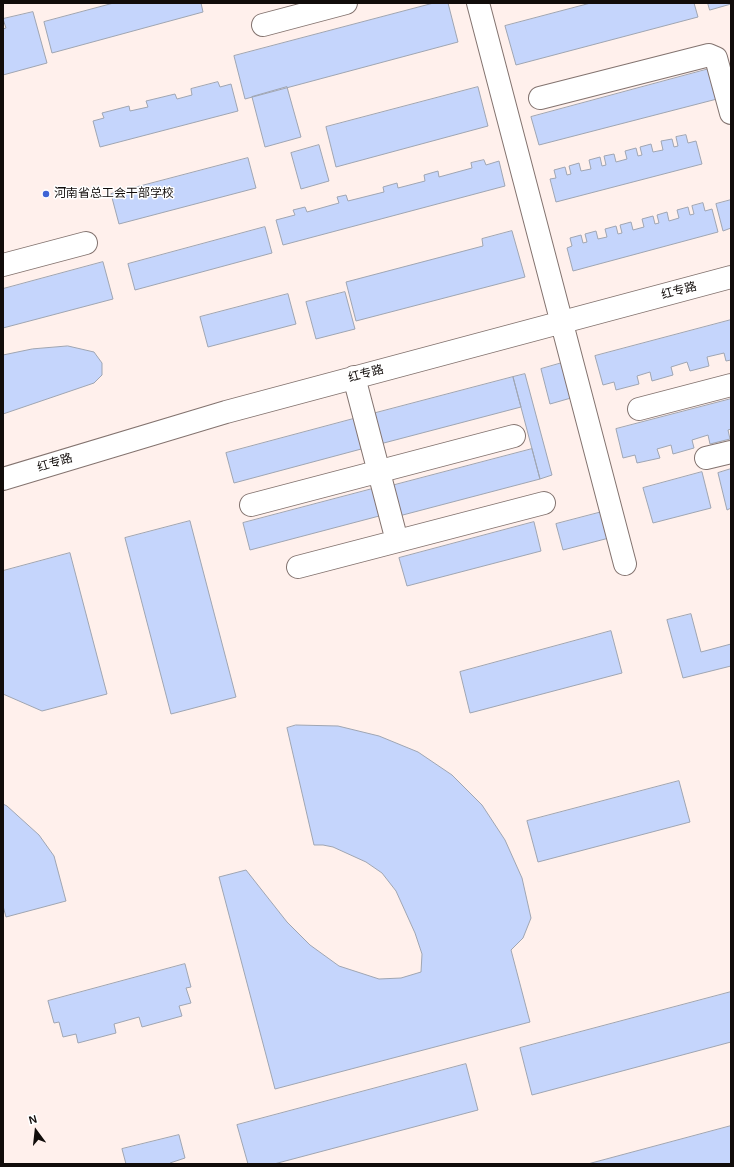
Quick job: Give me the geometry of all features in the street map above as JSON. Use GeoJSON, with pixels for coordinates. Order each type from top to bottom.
{"type":"FeatureCollection","features":[{"type":"Feature","properties":{"kind":"street"},"geometry":{"type":"LineString","coordinates":[[263,25],[346,3]]}},
{"type":"Feature","properties":{"kind":"street"},"geometry":{"type":"LineString","coordinates":[[478,3],[625,564]]}},
{"type":"Feature","properties":{"kind":"street"},"geometry":{"type":"LineString","coordinates":[[540,98],[709,55],[716,58],[731,113]]}},
{"type":"Feature","properties":{"kind":"street"},"geometry":{"type":"LineString","coordinates":[[3,265],[86,243]]}},
{"type":"Feature","properties":{"kind":"street","name":"红专路"},"geometry":{"type":"LineString","coordinates":[[3,479],[226,412],[731,277]]}},
{"type":"Feature","properties":{"kind":"street"},"geometry":{"type":"LineString","coordinates":[[354,377],[397,541]]}},
{"type":"Feature","properties":{"kind":"street"},"geometry":{"type":"LineString","coordinates":[[639,409],[731,385]]}},
{"type":"Feature","properties":{"kind":"street"},"geometry":{"type":"LineString","coordinates":[[251,505],[514,436]]}},
{"type":"Feature","properties":{"kind":"street"},"geometry":{"type":"LineString","coordinates":[[706,458],[731,452]]}},
{"type":"Feature","properties":{"kind":"street"},"geometry":{"type":"LineString","coordinates":[[298,567],[544,503]]}},
{"type":"Feature","properties":{"kind":"building"},"geometry":{"type":"Polygon","coordinates":[[[114,3],[201,3],[203,12],[52,53],[44,22],[114,3]]]}},
{"type":"Feature","properties":{"kind":"building"},"geometry":{"type":"Polygon","coordinates":[[[434,3],[448,3],[458,42],[245,99],[234,56],[434,3]]]}},
{"type":"Feature","properties":{"kind":"building"},"geometry":{"type":"Polygon","coordinates":[[[591,3],[694,3],[698,17],[516,65],[505,26],[591,3]]]}},
{"type":"Feature","properties":{"kind":"building"},"geometry":{"type":"Polygon","coordinates":[[[708,3],[731,3],[731,4],[710,10],[708,3]]]}},
{"type":"Feature","properties":{"kind":"building"},"geometry":{"type":"Polygon","coordinates":[[[33,12],[47,63],[3,75],[3,29],[6,28],[3,19],[33,12]]]}},
{"type":"Feature","properties":{"kind":"building"},"geometry":{"type":"Polygon","coordinates":[[[709,69],[717,99],[539,145],[531,117],[709,69]]]}},
{"type":"Feature","properties":{"kind":"building"},"geometry":{"type":"Polygon","coordinates":[[[218,82],[220,87],[231,84],[238,111],[100,147],[93,121],[104,118],[102,113],[129,106],[130,111],[148,107],[146,101],[175,94],[177,99],[192,95],[191,89],[218,82]]]}},
{"type":"Feature","properties":{"kind":"building"},"geometry":{"type":"Polygon","coordinates":[[[287,87],[301,137],[265,147],[252,97],[287,87]]]}},
{"type":"Feature","properties":{"kind":"building"},"geometry":{"type":"Polygon","coordinates":[[[478,87],[488,126],[336,167],[326,127],[478,87]]]}},
{"type":"Feature","properties":{"kind":"building"},"geometry":{"type":"Polygon","coordinates":[[[686,135],[688,143],[696,141],[702,164],[556,202],[550,179],[556,178],[554,170],[565,167],[567,175],[571,174],[569,166],[579,163],[581,171],[591,169],[589,160],[600,157],[602,166],[606,165],[604,156],[614,154],[616,162],[627,159],[625,151],[636,148],[638,156],[642,155],[640,147],[651,144],[653,152],[663,150],[661,141],[672,139],[674,147],[678,146],[676,137],[686,135]]]}},
{"type":"Feature","properties":{"kind":"building"},"geometry":{"type":"Polygon","coordinates":[[[319,145],[329,181],[301,189],[291,153],[319,145]]]}},
{"type":"Feature","properties":{"kind":"building"},"geometry":{"type":"Polygon","coordinates":[[[248,158],[256,188],[119,224],[111,194],[248,158]]]}},
{"type":"Feature","properties":{"kind":"building"},"geometry":{"type":"Polygon","coordinates":[[[484,160],[486,165],[499,161],[505,186],[283,245],[276,220],[295,215],[293,210],[305,207],[307,212],[339,203],[337,197],[346,195],[348,201],[384,192],[383,187],[397,183],[398,188],[425,181],[424,175],[438,171],[439,177],[472,168],[471,163],[484,160]]]}},
{"type":"Feature","properties":{"kind":"building"},"geometry":{"type":"Polygon","coordinates":[[[731,200],[731,228],[723,231],[716,204],[731,200]]]}},
{"type":"Feature","properties":{"kind":"building"},"geometry":{"type":"Polygon","coordinates":[[[703,203],[705,211],[712,209],[718,232],[573,271],[567,248],[572,246],[570,238],[581,235],[583,243],[587,242],[585,234],[596,231],[598,239],[607,237],[605,229],[616,226],[618,234],[622,233],[620,225],[631,222],[633,230],[644,227],[642,219],[653,216],[655,224],[659,223],[657,215],[667,212],[669,221],[679,218],[677,210],[688,207],[690,215],[694,214],[692,206],[703,203]]]}},
{"type":"Feature","properties":{"kind":"building"},"geometry":{"type":"Polygon","coordinates":[[[265,227],[272,253],[135,290],[128,264],[265,227]]]}},
{"type":"Feature","properties":{"kind":"building"},"geometry":{"type":"Polygon","coordinates":[[[512,231],[525,277],[356,321],[346,282],[483,246],[482,239],[512,231]]]}},
{"type":"Feature","properties":{"kind":"building"},"geometry":{"type":"Polygon","coordinates":[[[103,262],[113,299],[3,328],[3,289],[103,262]]]}},
{"type":"Feature","properties":{"kind":"building"},"geometry":{"type":"Polygon","coordinates":[[[345,292],[355,329],[316,339],[306,302],[345,292]]]}},
{"type":"Feature","properties":{"kind":"building"},"geometry":{"type":"Polygon","coordinates":[[[288,294],[296,324],[208,347],[200,317],[288,294]]]}},
{"type":"Feature","properties":{"kind":"building"},"geometry":{"type":"Polygon","coordinates":[[[731,320],[731,360],[726,361],[724,353],[707,357],[709,366],[690,371],[687,362],[671,367],[673,375],[652,381],[650,372],[637,376],[639,384],[616,390],[614,382],[603,385],[595,356],[731,320]]]}},
{"type":"Feature","properties":{"kind":"building"},"geometry":{"type":"Polygon","coordinates":[[[68,346],[94,352],[102,363],[102,375],[94,383],[3,414],[3,355],[32,349],[68,346]]]}},
{"type":"Feature","properties":{"kind":"building"},"geometry":{"type":"Polygon","coordinates":[[[562,363],[571,398],[550,404],[541,369],[562,363]]]}},
{"type":"Feature","properties":{"kind":"building"},"geometry":{"type":"Polygon","coordinates":[[[525,374],[552,475],[540,479],[513,377],[525,374]]]}},
{"type":"Feature","properties":{"kind":"building"},"geometry":{"type":"Polygon","coordinates":[[[513,377],[521,407],[380,444],[372,414],[513,377]]]}},
{"type":"Feature","properties":{"kind":"building"},"geometry":{"type":"Polygon","coordinates":[[[731,399],[731,429],[728,430],[730,439],[710,444],[708,435],[692,440],[694,448],[673,454],[671,445],[657,449],[660,458],[637,463],[635,455],[623,458],[616,429],[731,399]]]}},
{"type":"Feature","properties":{"kind":"building"},"geometry":{"type":"Polygon","coordinates":[[[357,418],[365,448],[234,483],[226,453],[357,418]]]}},
{"type":"Feature","properties":{"kind":"building"},"geometry":{"type":"Polygon","coordinates":[[[532,449],[540,479],[399,516],[391,486],[532,449]]]}},
{"type":"Feature","properties":{"kind":"building"},"geometry":{"type":"Polygon","coordinates":[[[731,469],[731,508],[727,510],[718,473],[731,469]]]}},
{"type":"Feature","properties":{"kind":"building"},"geometry":{"type":"Polygon","coordinates":[[[702,472],[711,508],[653,523],[643,488],[702,472]]]}},
{"type":"Feature","properties":{"kind":"building"},"geometry":{"type":"Polygon","coordinates":[[[376,488],[383,515],[250,550],[243,523],[376,488]]]}},
{"type":"Feature","properties":{"kind":"building"},"geometry":{"type":"Polygon","coordinates":[[[602,512],[609,538],[563,550],[556,524],[602,512]]]}},
{"type":"Feature","properties":{"kind":"building"},"geometry":{"type":"Polygon","coordinates":[[[190,521],[236,697],[171,714],[125,538],[190,521]]]}},
{"type":"Feature","properties":{"kind":"building"},"geometry":{"type":"Polygon","coordinates":[[[534,522],[541,551],[407,586],[399,558],[534,522]]]}},
{"type":"Feature","properties":{"kind":"building"},"geometry":{"type":"Polygon","coordinates":[[[70,553],[107,694],[42,711],[3,694],[3,571],[70,553]]]}},
{"type":"Feature","properties":{"kind":"building"},"geometry":{"type":"Polygon","coordinates":[[[691,614],[701,652],[731,644],[731,666],[683,678],[667,620],[691,614]]]}},
{"type":"Feature","properties":{"kind":"building"},"geometry":{"type":"Polygon","coordinates":[[[611,631],[622,673],[470,713],[460,672],[611,631]]]}},
{"type":"Feature","properties":{"kind":"building"},"geometry":{"type":"Polygon","coordinates":[[[296,725],[338,726],[379,736],[418,752],[452,775],[482,805],[505,840],[522,878],[531,918],[523,938],[511,950],[530,1022],[275,1089],[219,877],[246,870],[287,922],[310,945],[339,966],[379,979],[401,978],[421,972],[422,954],[415,933],[396,891],[382,873],[366,862],[333,847],[314,845],[287,728],[296,725]]]}},
{"type":"Feature","properties":{"kind":"building"},"geometry":{"type":"Polygon","coordinates":[[[679,781],[690,822],[538,862],[527,821],[679,781]]]}},
{"type":"Feature","properties":{"kind":"building"},"geometry":{"type":"Polygon","coordinates":[[[3,804],[39,835],[54,856],[66,901],[6,917],[3,906],[3,804]]]}},
{"type":"Feature","properties":{"kind":"building"},"geometry":{"type":"Polygon","coordinates":[[[185,964],[191,987],[186,988],[191,1003],[179,1006],[182,1016],[142,1027],[139,1017],[114,1024],[116,1033],[78,1043],[76,1034],[63,1037],[59,1022],[54,1023],[48,1001],[185,964]]]}},
{"type":"Feature","properties":{"kind":"building"},"geometry":{"type":"Polygon","coordinates":[[[731,992],[731,1042],[532,1095],[520,1048],[731,992]]]}},
{"type":"Feature","properties":{"kind":"building"},"geometry":{"type":"Polygon","coordinates":[[[466,1064],[478,1110],[274,1164],[248,1164],[237,1125],[466,1064]]]}},
{"type":"Feature","properties":{"kind":"building"},"geometry":{"type":"Polygon","coordinates":[[[731,1126],[731,1164],[588,1164],[731,1126]]]}},
{"type":"Feature","properties":{"kind":"building"},"geometry":{"type":"Polygon","coordinates":[[[179,1135],[185,1158],[170,1164],[126,1164],[122,1149],[179,1135]]]}},
{"type":"Feature","properties":{"kind":"place","name":"河南省总工会干部学校"},"geometry":{"type":"Point","coordinates":[46,194]}}]}
